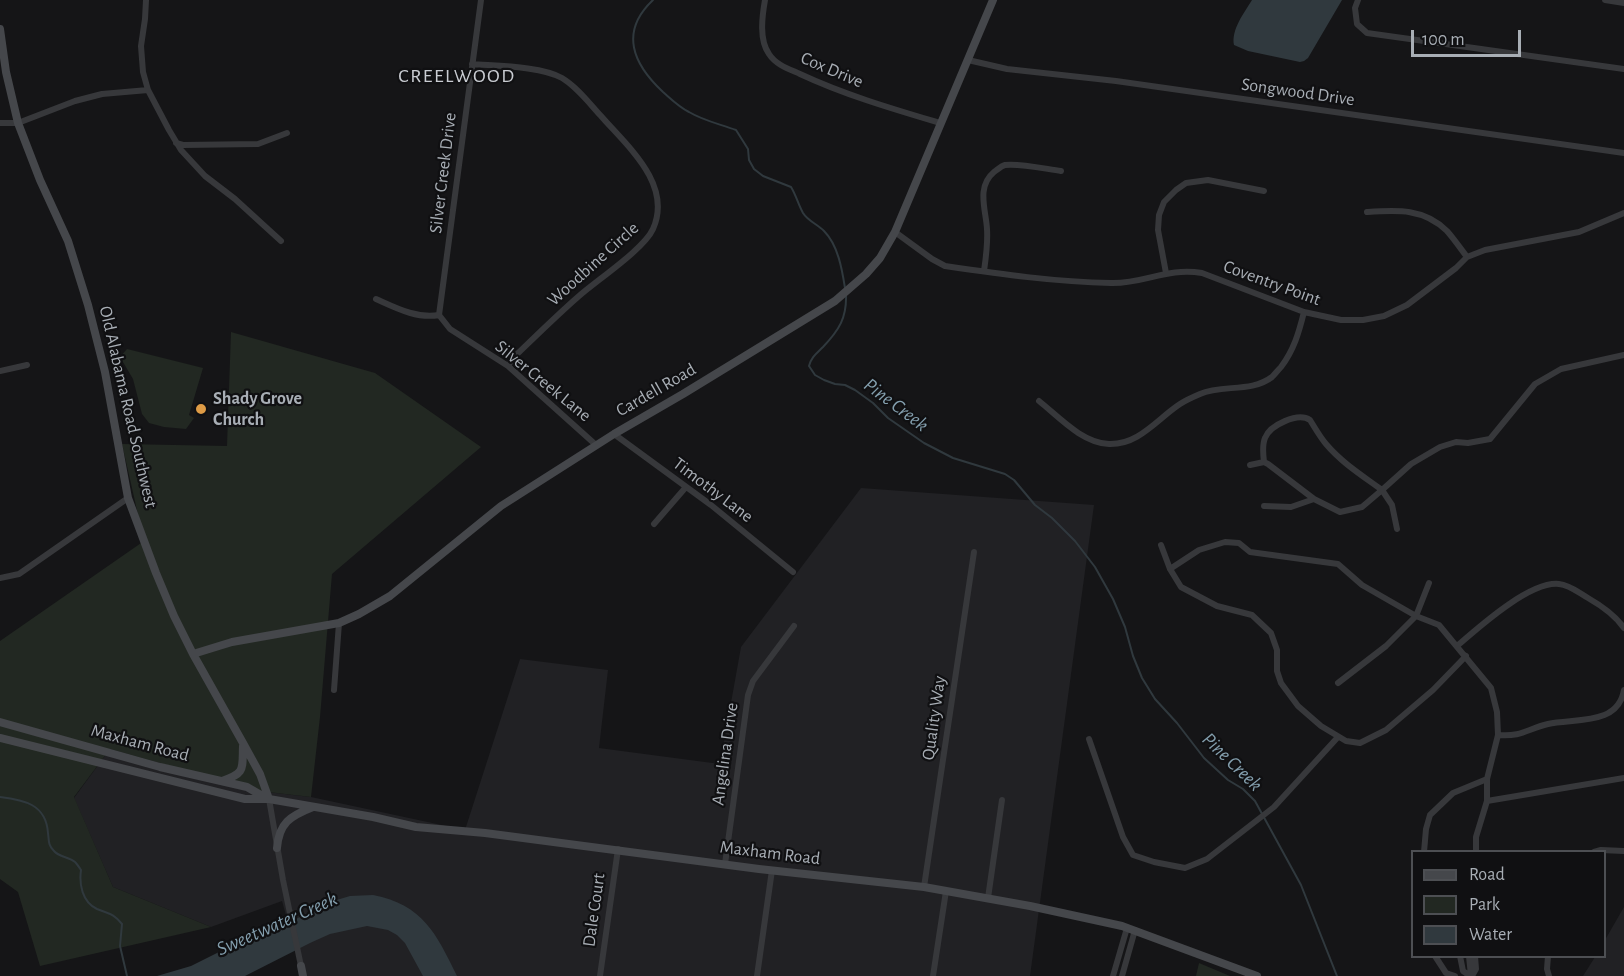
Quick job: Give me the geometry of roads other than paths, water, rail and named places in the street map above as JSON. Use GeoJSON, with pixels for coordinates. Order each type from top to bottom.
{"type":"FeatureCollection","features":[{"type":"Feature","properties":{"kind":"street"},"geometry":{"type":"LineString","coordinates":[[146,0],[141,54],[143,72],[148,90],[176,143],[205,176],[235,199],[281,242]]}},
{"type":"Feature","properties":{"kind":"street","name":"Silver Creek Drive"},"geometry":{"type":"LineString","coordinates":[[439,315],[481,0]]}},
{"type":"Feature","properties":{"kind":"street","name":"Cox Drive"},"geometry":{"type":"LineString","coordinates":[[765,0],[763,33],[765,47],[770,57],[779,64],[867,101],[940,123]]}},
{"type":"Feature","properties":{"kind":"street","name":"Cardell Road"},"geometry":{"type":"LineString","coordinates":[[193,654],[232,642],[339,623],[359,614],[390,596],[501,506],[596,445],[835,301],[866,274],[880,258],[895,232],[993,0]]}},
{"type":"Feature","properties":{"kind":"street"},"geometry":{"type":"LineString","coordinates":[[1358,0],[1357,24],[1367,33],[1624,69]]}},
{"type":"Feature","properties":{"kind":"street"},"geometry":{"type":"LineString","coordinates":[[1605,0],[1624,3]]}},
{"type":"Feature","properties":{"kind":"street","name":"Old Alabama Road Southwest"},"geometry":{"type":"LineString","coordinates":[[0,29],[6,72],[18,123],[68,242],[88,305],[105,372],[128,498],[156,573],[193,654],[260,774],[269,799],[300,966]]}},
{"type":"Feature","properties":{"kind":"street","name":"Songwood Drive"},"geometry":{"type":"LineString","coordinates":[[968,60],[1007,69],[1116,81],[1624,153]]}},
{"type":"Feature","properties":{"kind":"street","name":"Woodbine Circle"},"geometry":{"type":"LineString","coordinates":[[472,64],[529,69],[561,78],[575,88],[642,161],[654,185],[658,205],[658,214],[653,229],[642,243],[579,296],[513,358],[508,366]]}},
{"type":"Feature","properties":{"kind":"street"},"geometry":{"type":"LineString","coordinates":[[0,123],[18,123],[93,96],[148,90]]}},
{"type":"Feature","properties":{"kind":"street"},"geometry":{"type":"LineString","coordinates":[[176,143],[183,145],[258,144],[287,133]]}},
{"type":"Feature","properties":{"kind":"street"},"geometry":{"type":"LineString","coordinates":[[984,272],[987,227],[982,195],[988,176],[1003,165],[1061,171]]}},
{"type":"Feature","properties":{"kind":"street"},"geometry":{"type":"LineString","coordinates":[[1166,273],[1158,231],[1159,215],[1164,202],[1176,190],[1186,183],[1208,180],[1264,191]]}},
{"type":"Feature","properties":{"kind":"street"},"geometry":{"type":"LineString","coordinates":[[1367,212],[1397,210],[1429,217],[1447,231],[1467,257]]}},
{"type":"Feature","properties":{"kind":"street","name":"Coventry Point"},"geometry":{"type":"LineString","coordinates":[[895,232],[945,266],[1053,280],[1112,283],[1188,271],[1202,273],[1304,312],[1341,320],[1363,320],[1384,316],[1407,305],[1467,257],[1485,250],[1580,232],[1624,213]]}},
{"type":"Feature","properties":{"kind":"street"},"geometry":{"type":"LineString","coordinates":[[376,299],[414,314],[439,315]]}},
{"type":"Feature","properties":{"kind":"street"},"geometry":{"type":"LineString","coordinates":[[1039,401],[1090,440],[1109,444],[1137,438],[1180,403],[1204,392],[1247,386],[1272,377],[1289,356],[1297,340],[1304,312]]}},
{"type":"Feature","properties":{"kind":"street","name":"Silver Creek Lane"},"geometry":{"type":"LineString","coordinates":[[439,315],[450,329],[508,366],[596,445]]}},
{"type":"Feature","properties":{"kind":"street"},"geometry":{"type":"LineString","coordinates":[[1250,465],[1264,462],[1314,500],[1340,512],[1362,507],[1411,464],[1440,447],[1456,442],[1468,443],[1490,439],[1535,384],[1561,369],[1624,355]]}},
{"type":"Feature","properties":{"kind":"street"},"geometry":{"type":"LineString","coordinates":[[0,371],[27,365]]}},
{"type":"Feature","properties":{"kind":"street"},"geometry":{"type":"LineString","coordinates":[[1264,462],[1263,443],[1269,431],[1296,418],[1306,418],[1338,456],[1382,490],[1392,505],[1397,528]]}},
{"type":"Feature","properties":{"kind":"street","name":"Timothy Lane"},"geometry":{"type":"LineString","coordinates":[[614,434],[711,505],[793,572]]}},
{"type":"Feature","properties":{"kind":"street"},"geometry":{"type":"LineString","coordinates":[[654,524],[686,487]]}},
{"type":"Feature","properties":{"kind":"street"},"geometry":{"type":"LineString","coordinates":[[0,578],[20,574],[128,498]]}},
{"type":"Feature","properties":{"kind":"street"},"geometry":{"type":"LineString","coordinates":[[1264,506],[1291,507],[1314,500]]}},
{"type":"Feature","properties":{"kind":"street"},"geometry":{"type":"LineString","coordinates":[[1170,569],[1199,550],[1225,542],[1239,543],[1250,552],[1338,564],[1362,585],[1416,616],[1439,625],[1491,688],[1497,712],[1498,735],[1487,779],[1487,801],[1476,837],[1476,850]]}},
{"type":"Feature","properties":{"kind":"street"},"geometry":{"type":"LineString","coordinates":[[1161,545],[1170,569],[1181,587],[1217,606],[1252,615],[1271,633],[1281,683],[1298,706],[1321,726],[1346,741],[1360,743],[1386,730],[1432,690],[1466,656]]}},
{"type":"Feature","properties":{"kind":"street","name":"Quality Way"},"geometry":{"type":"LineString","coordinates":[[924,887],[974,552]]}},
{"type":"Feature","properties":{"kind":"street"},"geometry":{"type":"LineString","coordinates":[[1338,682],[1386,646],[1416,616],[1429,583]]}},
{"type":"Feature","properties":{"kind":"street"},"geometry":{"type":"LineString","coordinates":[[1456,645],[1493,615],[1527,593],[1557,583],[1566,585],[1595,602],[1618,619],[1624,628]]}},
{"type":"Feature","properties":{"kind":"street"},"geometry":{"type":"LineString","coordinates":[[334,690],[339,623]]}},
{"type":"Feature","properties":{"kind":"street","name":"Angelina Drive"},"geometry":{"type":"LineString","coordinates":[[725,864],[748,695],[753,681],[794,626]]}},
{"type":"Feature","properties":{"kind":"street"},"geometry":{"type":"LineString","coordinates":[[1498,735],[1519,735],[1551,723],[1598,717],[1618,706],[1624,690]]}},
{"type":"Feature","properties":{"kind":"street","name":"Maxham Road"},"geometry":{"type":"LineString","coordinates":[[0,722],[160,767],[247,787],[269,799]]}},
{"type":"Feature","properties":{"kind":"street"},"geometry":{"type":"LineString","coordinates":[[1089,739],[1123,837],[1133,855],[1185,868],[1208,859],[1274,807],[1338,736]]}},
{"type":"Feature","properties":{"kind":"street","name":"Maxham Road"},"geometry":{"type":"LineString","coordinates":[[0,738],[244,799],[269,799],[416,827],[618,849],[772,870],[924,887],[988,898],[1131,929],[1257,976]]}},
{"type":"Feature","properties":{"kind":"street"},"geometry":{"type":"LineString","coordinates":[[221,781],[237,776],[242,768],[243,743]]}},
{"type":"Feature","properties":{"kind":"street"},"geometry":{"type":"LineString","coordinates":[[1487,801],[1624,778]]}},
{"type":"Feature","properties":{"kind":"street"},"geometry":{"type":"LineString","coordinates":[[1424,850],[1430,815],[1453,793],[1487,779]]}},
{"type":"Feature","properties":{"kind":"street"},"geometry":{"type":"LineString","coordinates":[[988,898],[1002,800]]}},
{"type":"Feature","properties":{"kind":"street"},"geometry":{"type":"LineString","coordinates":[[277,848],[278,837],[290,818],[313,807]]}},
{"type":"Feature","properties":{"kind":"street","name":"Dale Court"},"geometry":{"type":"LineString","coordinates":[[600,976],[618,849]]}},
{"type":"Feature","properties":{"kind":"street"},"geometry":{"type":"LineString","coordinates":[[1606,850],[1624,851]]}},
{"type":"Feature","properties":{"kind":"street"},"geometry":{"type":"LineString","coordinates":[[757,976],[772,870]]}},
{"type":"Feature","properties":{"kind":"street"},"geometry":{"type":"LineString","coordinates":[[933,976],[946,891]]}},
{"type":"Feature","properties":{"kind":"street"},"geometry":{"type":"LineString","coordinates":[[1113,976],[1131,929]]}},
{"type":"Feature","properties":{"kind":"street"},"geometry":{"type":"LineString","coordinates":[[1122,976],[1131,929]]}},
{"type":"Feature","properties":{"kind":"street"},"geometry":{"type":"LineString","coordinates":[[1436,958],[1446,973],[1455,976]]}},
{"type":"Feature","properties":{"kind":"street"},"geometry":{"type":"LineString","coordinates":[[1460,958],[1463,971],[1471,976]]}},
{"type":"Feature","properties":{"kind":"street"},"geometry":{"type":"LineString","coordinates":[[1469,958],[1471,976]]}},
{"type":"Feature","properties":{"kind":"street"},"geometry":{"type":"LineString","coordinates":[[1471,976],[1476,969],[1475,958]]}},
{"type":"Feature","properties":{"kind":"street"},"geometry":{"type":"LineString","coordinates":[[1548,958],[1549,976]]}},
{"type":"Feature","properties":{"kind":"street"},"geometry":{"type":"LineString","coordinates":[[300,966],[303,976]]}},
{"type":"Feature","properties":{"kind":"water"},"geometry":{"type":"Polygon","coordinates":[[[1252,0],[1342,0],[1308,58],[1300,62],[1248,51],[1234,45],[1236,28],[1252,0]]]}},
{"type":"Feature","properties":{"kind":"water"},"geometry":{"type":"Polygon","coordinates":[[[373,895],[404,906],[426,923],[457,976],[423,976],[405,943],[397,935],[388,930],[367,926],[330,934],[245,976],[157,976],[191,966],[231,946],[291,922],[319,906],[350,896],[373,895]]]}},
{"type":"Feature","properties":{"kind":"waterway","name":"Pine Creek"},"geometry":{"type":"LineString","coordinates":[[653,0],[642,12],[633,36],[634,48],[644,70],[663,92],[682,108],[700,118],[736,130],[748,149],[749,160],[754,169],[763,176],[791,187],[805,216],[824,231],[833,243],[841,265],[845,288]]}},
{"type":"Feature","properties":{"kind":"waterway","name":"Pine Creek"},"geometry":{"type":"LineString","coordinates":[[846,294],[841,323],[810,363],[809,366],[815,375],[855,390],[888,418],[924,443],[953,458],[1005,474],[1014,480],[1035,505],[1075,541],[1095,567],[1113,599],[1142,678],[1155,699],[1204,758],[1255,801],[1301,885],[1337,976]]}},
{"type":"Feature","properties":{"kind":"waterway"},"geometry":{"type":"LineString","coordinates":[[0,797],[25,802],[38,810],[46,823],[52,849],[75,862],[81,870],[81,887],[88,902],[113,916],[122,924],[120,946],[127,976]]}},
{"type":"Feature","properties":{"kind":"place","name":"Shady Grove Church"},"geometry":{"type":"Point","coordinates":[201,409]}},
{"type":"Feature","properties":{"kind":"district","name":"CREELWOOD"},"geometry":{"type":"Point","coordinates":[457,76]}},
{"type":"Feature","properties":{"kind":"water label","name":"Sweetwater Creek"},"geometry":{"type":"Point","coordinates":[277,924]}}]}
